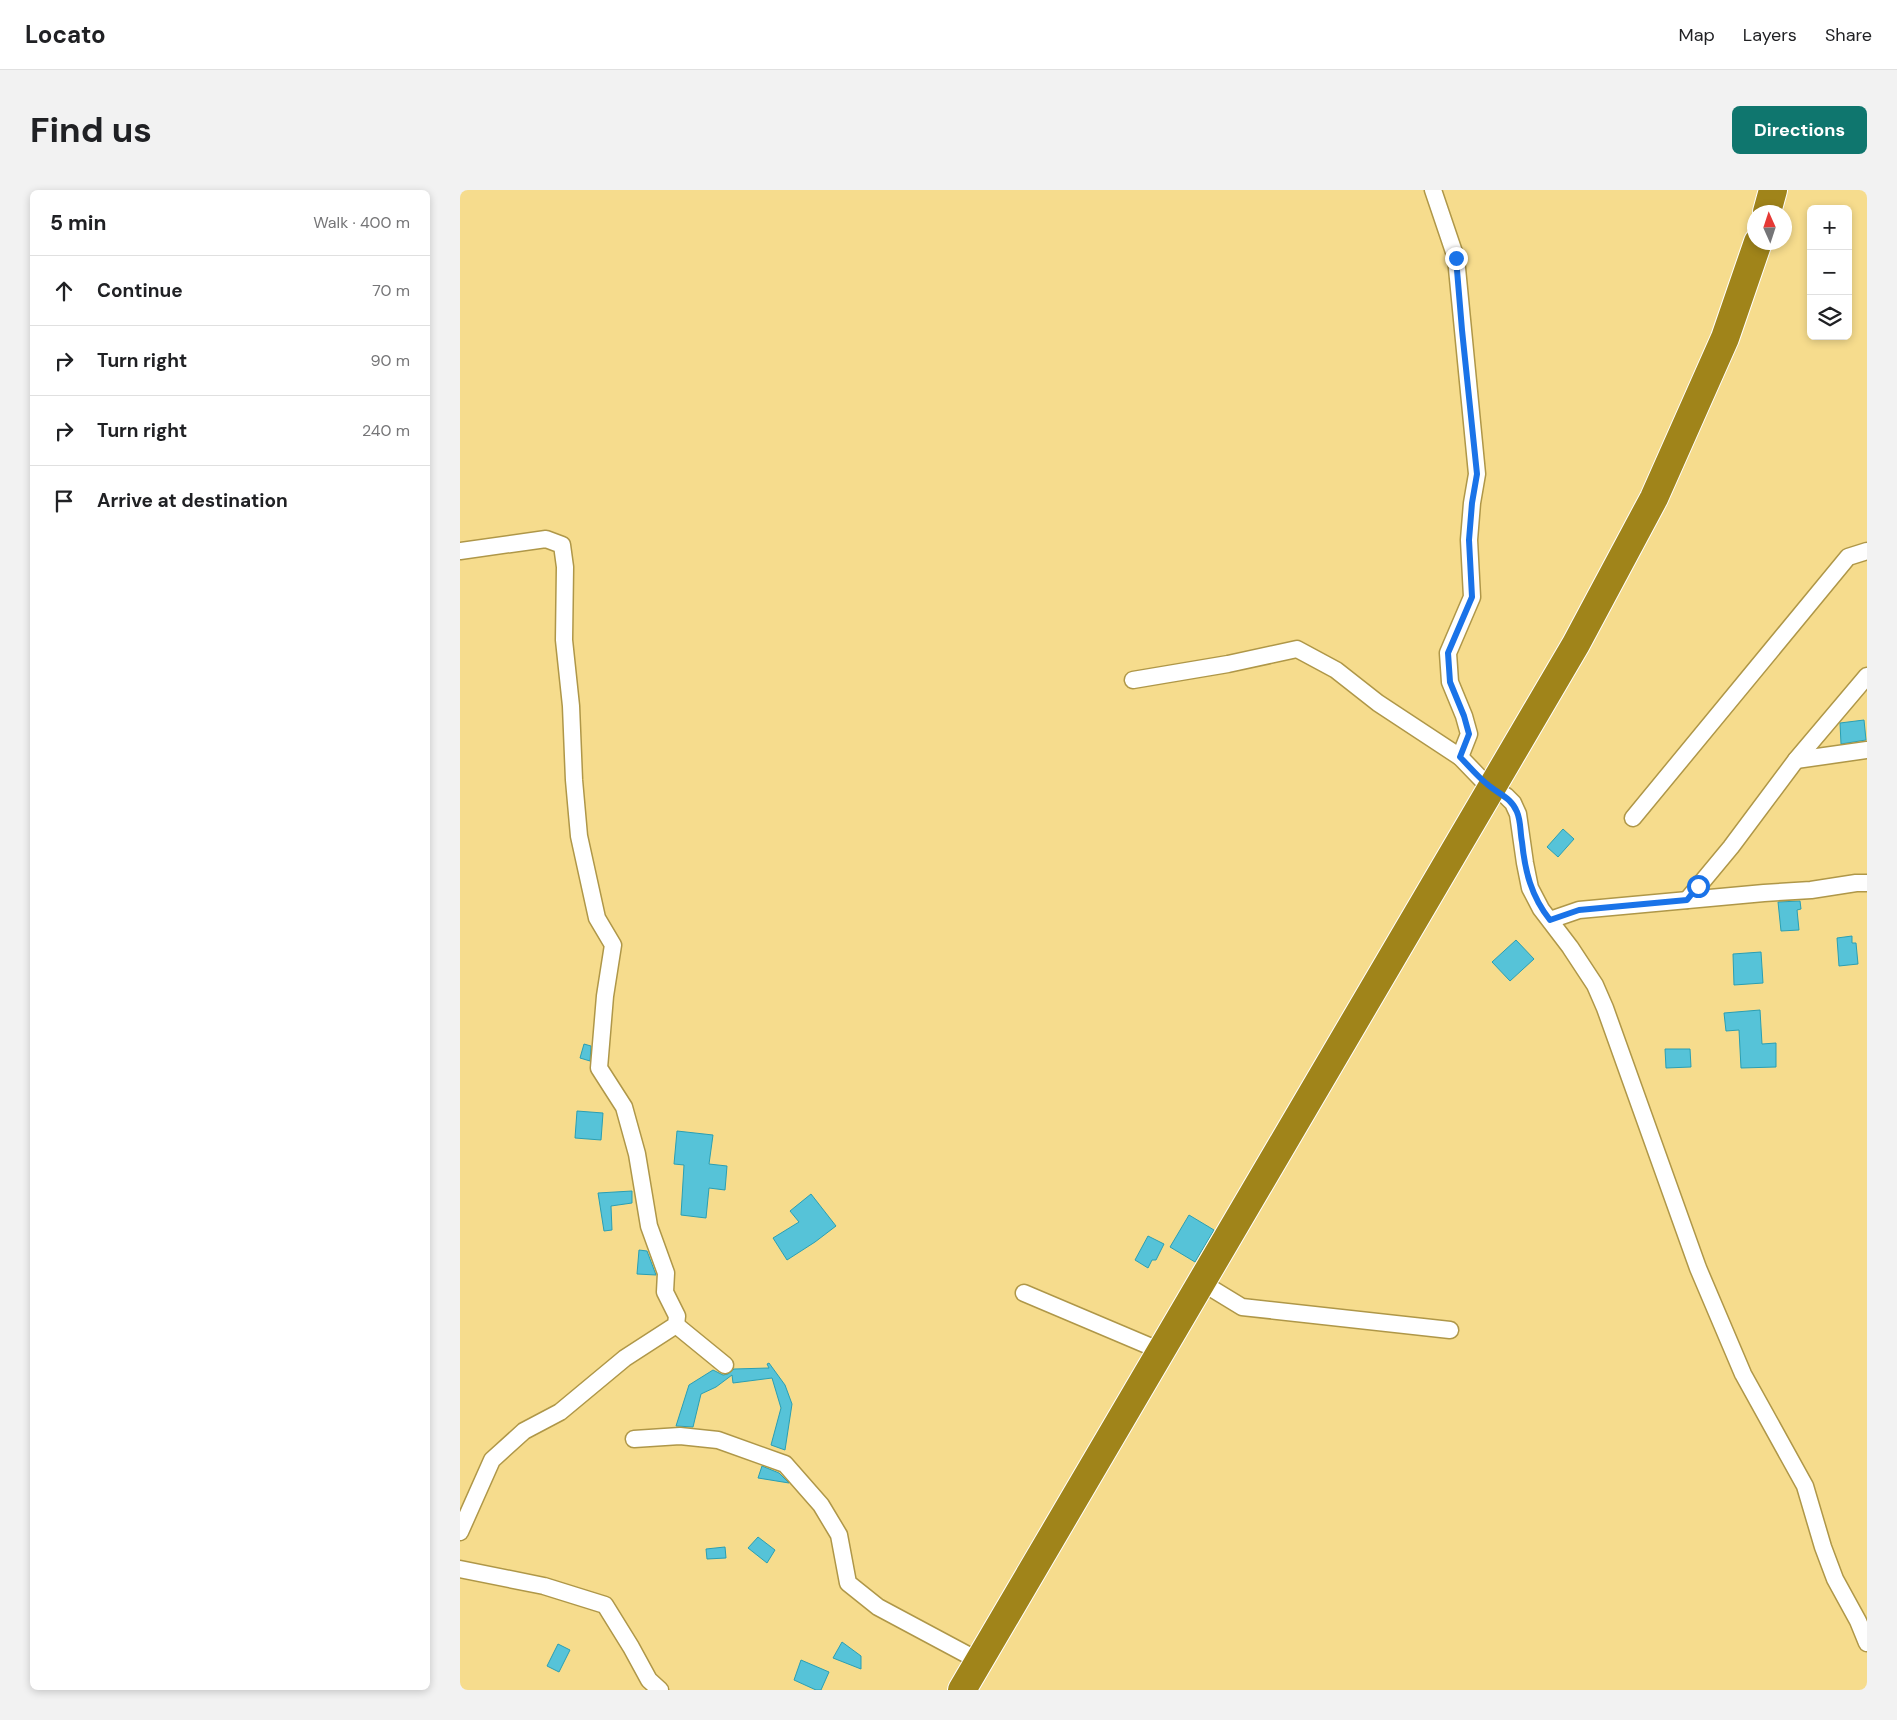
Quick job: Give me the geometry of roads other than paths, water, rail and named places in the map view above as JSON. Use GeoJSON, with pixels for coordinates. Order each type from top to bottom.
{"type":"FeatureCollection","features":[{"type":"Feature","properties":{"kind":"highway"},"geometry":{"type":"LineString","coordinates":[[1769,205],[1773,190]]}},
{"type":"Feature","properties":{"kind":"highway"},"geometry":{"type":"LineString","coordinates":[[962,1690],[1489,786],[1576,644],[1654,498],[1725,338],[1756,250]]}},
{"type":"Feature","properties":{"kind":"street"},"geometry":{"type":"LineString","coordinates":[[1434,190],[1456,258],[1477,474],[1469,540],[1472,597],[1448,653],[1450,682],[1469,734],[1460,757]]}},
{"type":"Feature","properties":{"kind":"street"},"geometry":{"type":"LineString","coordinates":[[460,551],[546,539],[562,545],[565,567],[564,640],[572,706],[579,836],[597,918],[613,945],[605,996],[599,1068],[624,1107],[638,1154],[649,1226],[666,1273],[665,1292],[677,1316],[676,1325]]}},
{"type":"Feature","properties":{"kind":"street"},"geometry":{"type":"LineString","coordinates":[[1633,818],[1848,557],[1867,551]]}},
{"type":"Feature","properties":{"kind":"street"},"geometry":{"type":"LineString","coordinates":[[1133,680],[1228,664],[1297,649],[1336,670],[1378,703],[1460,757],[1489,786],[1509,800],[1518,814],[1530,888],[1541,908],[1595,985],[1698,1268],[1743,1374],[1805,1486],[1832,1571],[1858,1621],[1867,1644]]}},
{"type":"Feature","properties":{"kind":"street"},"geometry":{"type":"LineString","coordinates":[[1687,900],[1732,847],[1796,760],[1867,676]]}},
{"type":"Feature","properties":{"kind":"street"},"geometry":{"type":"LineString","coordinates":[[1796,760],[1867,750]]}},
{"type":"Feature","properties":{"kind":"street"},"geometry":{"type":"LineString","coordinates":[[1550,920],[1579,910],[1811,890],[1867,883]]}},
{"type":"Feature","properties":{"kind":"street"},"geometry":{"type":"LineString","coordinates":[[1201,1282],[1242,1307],[1450,1330]]}},
{"type":"Feature","properties":{"kind":"street"},"geometry":{"type":"LineString","coordinates":[[1024,1293],[1161,1351]]}},
{"type":"Feature","properties":{"kind":"street"},"geometry":{"type":"LineString","coordinates":[[676,1325],[725,1365]]}},
{"type":"Feature","properties":{"kind":"street"},"geometry":{"type":"LineString","coordinates":[[460,1532],[492,1460],[524,1431],[560,1412],[624,1358],[676,1325]]}},
{"type":"Feature","properties":{"kind":"street"},"geometry":{"type":"LineString","coordinates":[[634,1439],[680,1436],[718,1440],[786,1464],[821,1505],[839,1535],[848,1583],[878,1607],[979,1661]]}},
{"type":"Feature","properties":{"kind":"street"},"geometry":{"type":"LineString","coordinates":[[460,1569],[544,1586],[605,1605],[649,1680],[660,1690]]}}]}
